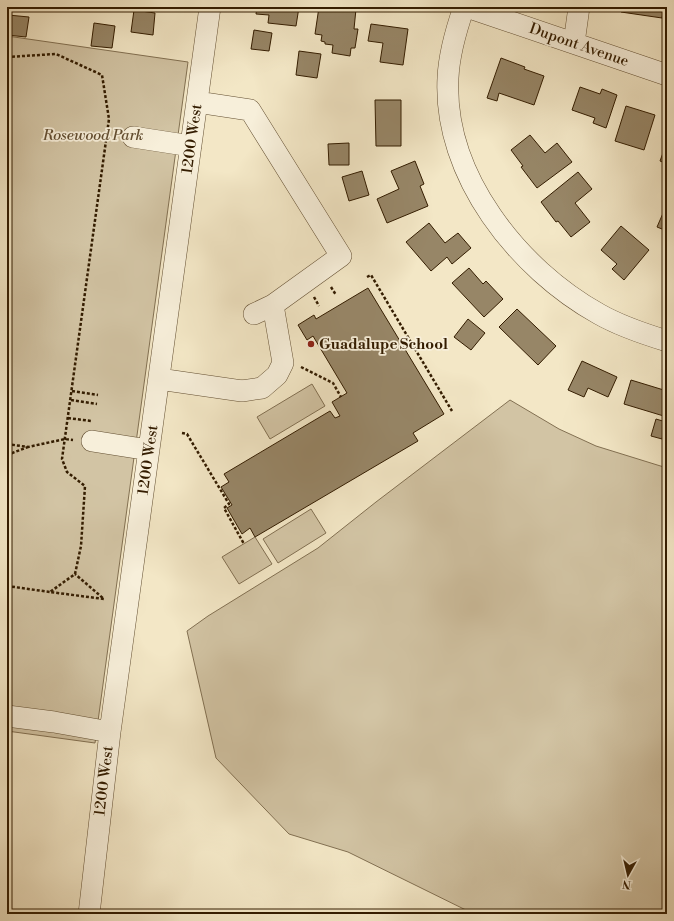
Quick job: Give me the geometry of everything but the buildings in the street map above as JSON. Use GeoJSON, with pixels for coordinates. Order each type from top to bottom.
{"type":"FeatureCollection","features":[{"type":"Feature","properties":{"kind":"street","name":"1200 West"},"geometry":{"type":"LineString","coordinates":[[89,914],[110,732],[210,7]]}},
{"type":"Feature","properties":{"kind":"street"},"geometry":{"type":"LineString","coordinates":[[464,7],[458,23],[449,63],[448,79],[450,112],[458,150],[463,164],[490,214],[510,241],[531,262],[574,298],[600,315],[624,326],[667,341]]}},
{"type":"Feature","properties":{"kind":"street","name":"Dupont Avenue"},"geometry":{"type":"LineString","coordinates":[[468,7],[667,74]]}},
{"type":"Feature","properties":{"kind":"street"},"geometry":{"type":"LineString","coordinates":[[574,43],[579,7]]}},
{"type":"Feature","properties":{"kind":"street"},"geometry":{"type":"LineString","coordinates":[[197,102],[250,110],[341,256],[273,305],[254,314]]}},
{"type":"Feature","properties":{"kind":"street"},"geometry":{"type":"LineString","coordinates":[[133,137],[191,146]]}},
{"type":"Feature","properties":{"kind":"street"},"geometry":{"type":"LineString","coordinates":[[159,379],[242,391],[262,388],[277,375],[284,363],[273,305]]}},
{"type":"Feature","properties":{"kind":"street"},"geometry":{"type":"LineString","coordinates":[[93,432],[149,450]]}},
{"type":"Feature","properties":{"kind":"street"},"geometry":{"type":"LineString","coordinates":[[7,716],[54,722],[110,732]]}},
{"type":"Feature","properties":{"kind":"path"},"geometry":{"type":"LineString","coordinates":[[7,57],[56,54],[102,74],[109,119],[62,459],[67,472],[85,486],[81,546],[75,574],[50,592]]}},
{"type":"Feature","properties":{"kind":"path"},"geometry":{"type":"LineString","coordinates":[[367,277],[371,275],[452,411]]}},
{"type":"Feature","properties":{"kind":"path"},"geometry":{"type":"LineString","coordinates":[[295,364],[333,383],[341,397]]}},
{"type":"Feature","properties":{"kind":"path"},"geometry":{"type":"LineString","coordinates":[[72,391],[98,395]]}},
{"type":"Feature","properties":{"kind":"path"},"geometry":{"type":"LineString","coordinates":[[70,400],[97,404]]}},
{"type":"Feature","properties":{"kind":"path"},"geometry":{"type":"LineString","coordinates":[[68,418],[93,432]]}},
{"type":"Feature","properties":{"kind":"path"},"geometry":{"type":"LineString","coordinates":[[182,433],[187,434],[229,504],[224,508],[244,544]]}},
{"type":"Feature","properties":{"kind":"path"},"geometry":{"type":"LineString","coordinates":[[7,455],[28,447],[65,439]]}},
{"type":"Feature","properties":{"kind":"path"},"geometry":{"type":"LineString","coordinates":[[7,444],[28,447]]}},
{"type":"Feature","properties":{"kind":"path"},"geometry":{"type":"LineString","coordinates":[[7,586],[105,599],[75,574]]}},
{"type":"Feature","properties":{"kind":"green space","name":"Rosewood Park"},"geometry":{"type":"Polygon","coordinates":[[[7,36],[188,62],[95,743],[7,731],[7,36]]]}},
{"type":"Feature","properties":{"kind":"green space"},"geometry":{"type":"Polygon","coordinates":[[[312,384],[325,406],[270,439],[257,417],[312,384]]]}},
{"type":"Feature","properties":{"kind":"green space"},"geometry":{"type":"Polygon","coordinates":[[[510,400],[559,429],[596,446],[667,468],[667,914],[474,914],[348,852],[289,834],[216,758],[187,631],[208,616],[318,548],[510,400]]]}},
{"type":"Feature","properties":{"kind":"green space"},"geometry":{"type":"Polygon","coordinates":[[[311,509],[326,533],[278,563],[263,539],[311,509]]]}},
{"type":"Feature","properties":{"kind":"green space"},"geometry":{"type":"Polygon","coordinates":[[[255,537],[272,564],[239,584],[222,557],[255,537]]]}},
{"type":"Feature","properties":{"kind":"place","name":"Guadalupe School"},"geometry":{"type":"Point","coordinates":[311,344]}}]}
